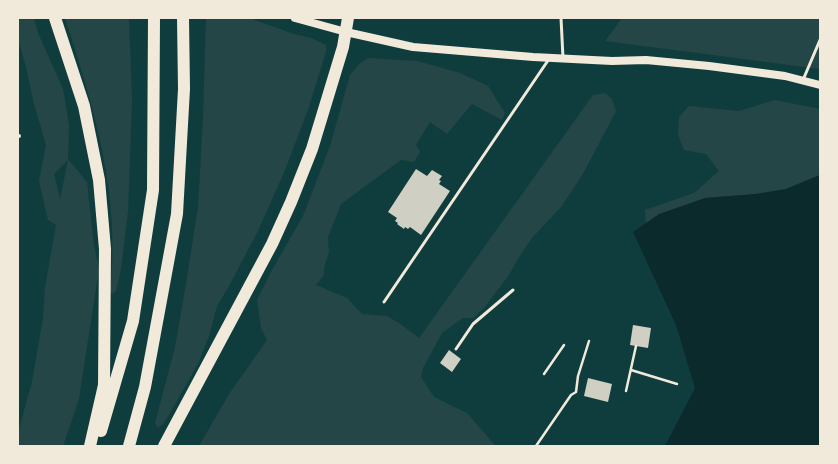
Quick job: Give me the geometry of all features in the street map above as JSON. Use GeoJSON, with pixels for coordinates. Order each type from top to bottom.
{"type":"FeatureCollection","features":[{"type":"Feature","properties":{"kind":"highway"},"geometry":{"type":"LineString","coordinates":[[55,18],[84,106],[99,180],[105,249],[104,385],[90,446]]}},
{"type":"Feature","properties":{"kind":"highway"},"geometry":{"type":"LineString","coordinates":[[96,446],[133,321],[153,190],[154,18]]}},
{"type":"Feature","properties":{"kind":"highway"},"geometry":{"type":"LineString","coordinates":[[129,446],[145,387],[177,214],[184,88],[183,18]]}},
{"type":"Feature","properties":{"kind":"highway"},"geometry":{"type":"LineString","coordinates":[[164,446],[272,244],[291,202],[312,149],[343,47],[348,18]]}},
{"type":"Feature","properties":{"kind":"main road"},"geometry":{"type":"LineString","coordinates":[[295,18],[346,32],[413,47],[563,59],[612,61],[646,60],[785,76],[820,85]]}},
{"type":"Feature","properties":{"kind":"lane"},"geometry":{"type":"LineString","coordinates":[[562,18],[563,59]]}},
{"type":"Feature","properties":{"kind":"lane"},"geometry":{"type":"LineString","coordinates":[[802,81],[820,40]]}},
{"type":"Feature","properties":{"kind":"lane"},"geometry":{"type":"LineString","coordinates":[[384,302],[550,58]]}},
{"type":"Feature","properties":{"kind":"lane"},"geometry":{"type":"LineString","coordinates":[[456,349],[473,324],[514,290]]}},
{"type":"Feature","properties":{"kind":"path"},"geometry":{"type":"LineString","coordinates":[[536,446],[571,395],[576,392],[578,376],[588,342]]}},
{"type":"Feature","properties":{"kind":"path"},"geometry":{"type":"LineString","coordinates":[[544,374],[564,345]]}},
{"type":"Feature","properties":{"kind":"path"},"geometry":{"type":"LineString","coordinates":[[626,391],[636,346]]}},
{"type":"Feature","properties":{"kind":"path"},"geometry":{"type":"LineString","coordinates":[[631,370],[677,384]]}},
{"type":"Feature","properties":{"kind":"shaded area"},"geometry":{"type":"Polygon","coordinates":[[[18,18],[34,18],[38,33],[63,89],[69,125],[68,159],[87,182],[94,245],[99,269],[79,399],[63,446],[18,446],[18,432],[32,382],[43,318],[45,287],[56,225],[48,220],[39,181],[46,145],[18,40],[18,18]],[[68,160],[54,174],[60,199],[68,160]]]}},
{"type":"Feature","properties":{"kind":"shaded area"},"geometry":{"type":"Polygon","coordinates":[[[65,18],[129,18],[132,101],[128,212],[121,269],[116,291],[112,294],[110,291],[112,220],[108,186],[95,119],[65,18]]]}},
{"type":"Feature","properties":{"kind":"shaded area"},"geometry":{"type":"Polygon","coordinates":[[[206,18],[249,18],[294,34],[311,38],[326,45],[326,52],[308,110],[285,170],[258,231],[217,306],[210,333],[199,362],[169,415],[163,424],[158,428],[155,423],[175,347],[198,207],[203,119],[206,18]]]}},
{"type":"Feature","properties":{"kind":"shaded area"},"geometry":{"type":"Polygon","coordinates":[[[622,18],[820,18],[820,69],[605,41],[622,18]]]}},
{"type":"Feature","properties":{"kind":"shaded area"},"geometry":{"type":"Polygon","coordinates":[[[368,58],[417,61],[460,73],[488,86],[505,113],[502,120],[472,104],[447,134],[430,122],[416,145],[420,152],[414,162],[401,160],[341,204],[328,237],[329,252],[324,268],[324,275],[316,285],[347,298],[362,314],[387,316],[419,338],[593,95],[605,93],[612,99],[616,111],[584,172],[562,206],[532,238],[509,275],[484,308],[473,318],[463,318],[442,333],[423,368],[421,377],[434,397],[467,413],[495,446],[199,446],[229,394],[267,340],[261,328],[257,300],[272,270],[303,216],[330,146],[350,75],[359,64],[368,58]]]}},
{"type":"Feature","properties":{"kind":"shaded area"},"geometry":{"type":"Polygon","coordinates":[[[775,100],[820,109],[820,175],[786,189],[756,194],[705,198],[646,224],[645,210],[694,193],[719,171],[706,154],[684,150],[678,135],[679,117],[689,106],[739,111],[775,100]]]}},
{"type":"Feature","properties":{"kind":"shaded area"},"geometry":{"type":"Polygon","coordinates":[[[820,175],[820,446],[665,446],[695,388],[676,325],[633,232],[659,214],[705,198],[756,194],[786,189],[820,175]]]}},
{"type":"Feature","properties":{"kind":"building"},"geometry":{"type":"Polygon","coordinates":[[[416,169],[427,176],[432,170],[442,176],[439,180],[441,181],[439,184],[450,191],[421,235],[410,227],[408,229],[405,227],[404,229],[395,221],[397,218],[388,212],[416,169]]]}},
{"type":"Feature","properties":{"kind":"building"},"geometry":{"type":"Polygon","coordinates":[[[633,325],[651,328],[648,348],[630,345],[633,325]]]}},
{"type":"Feature","properties":{"kind":"building"},"geometry":{"type":"Polygon","coordinates":[[[449,350],[461,359],[452,372],[440,363],[449,350]]]}},
{"type":"Feature","properties":{"kind":"building"},"geometry":{"type":"Polygon","coordinates":[[[588,378],[612,384],[608,402],[584,396],[588,378]]]}}]}
